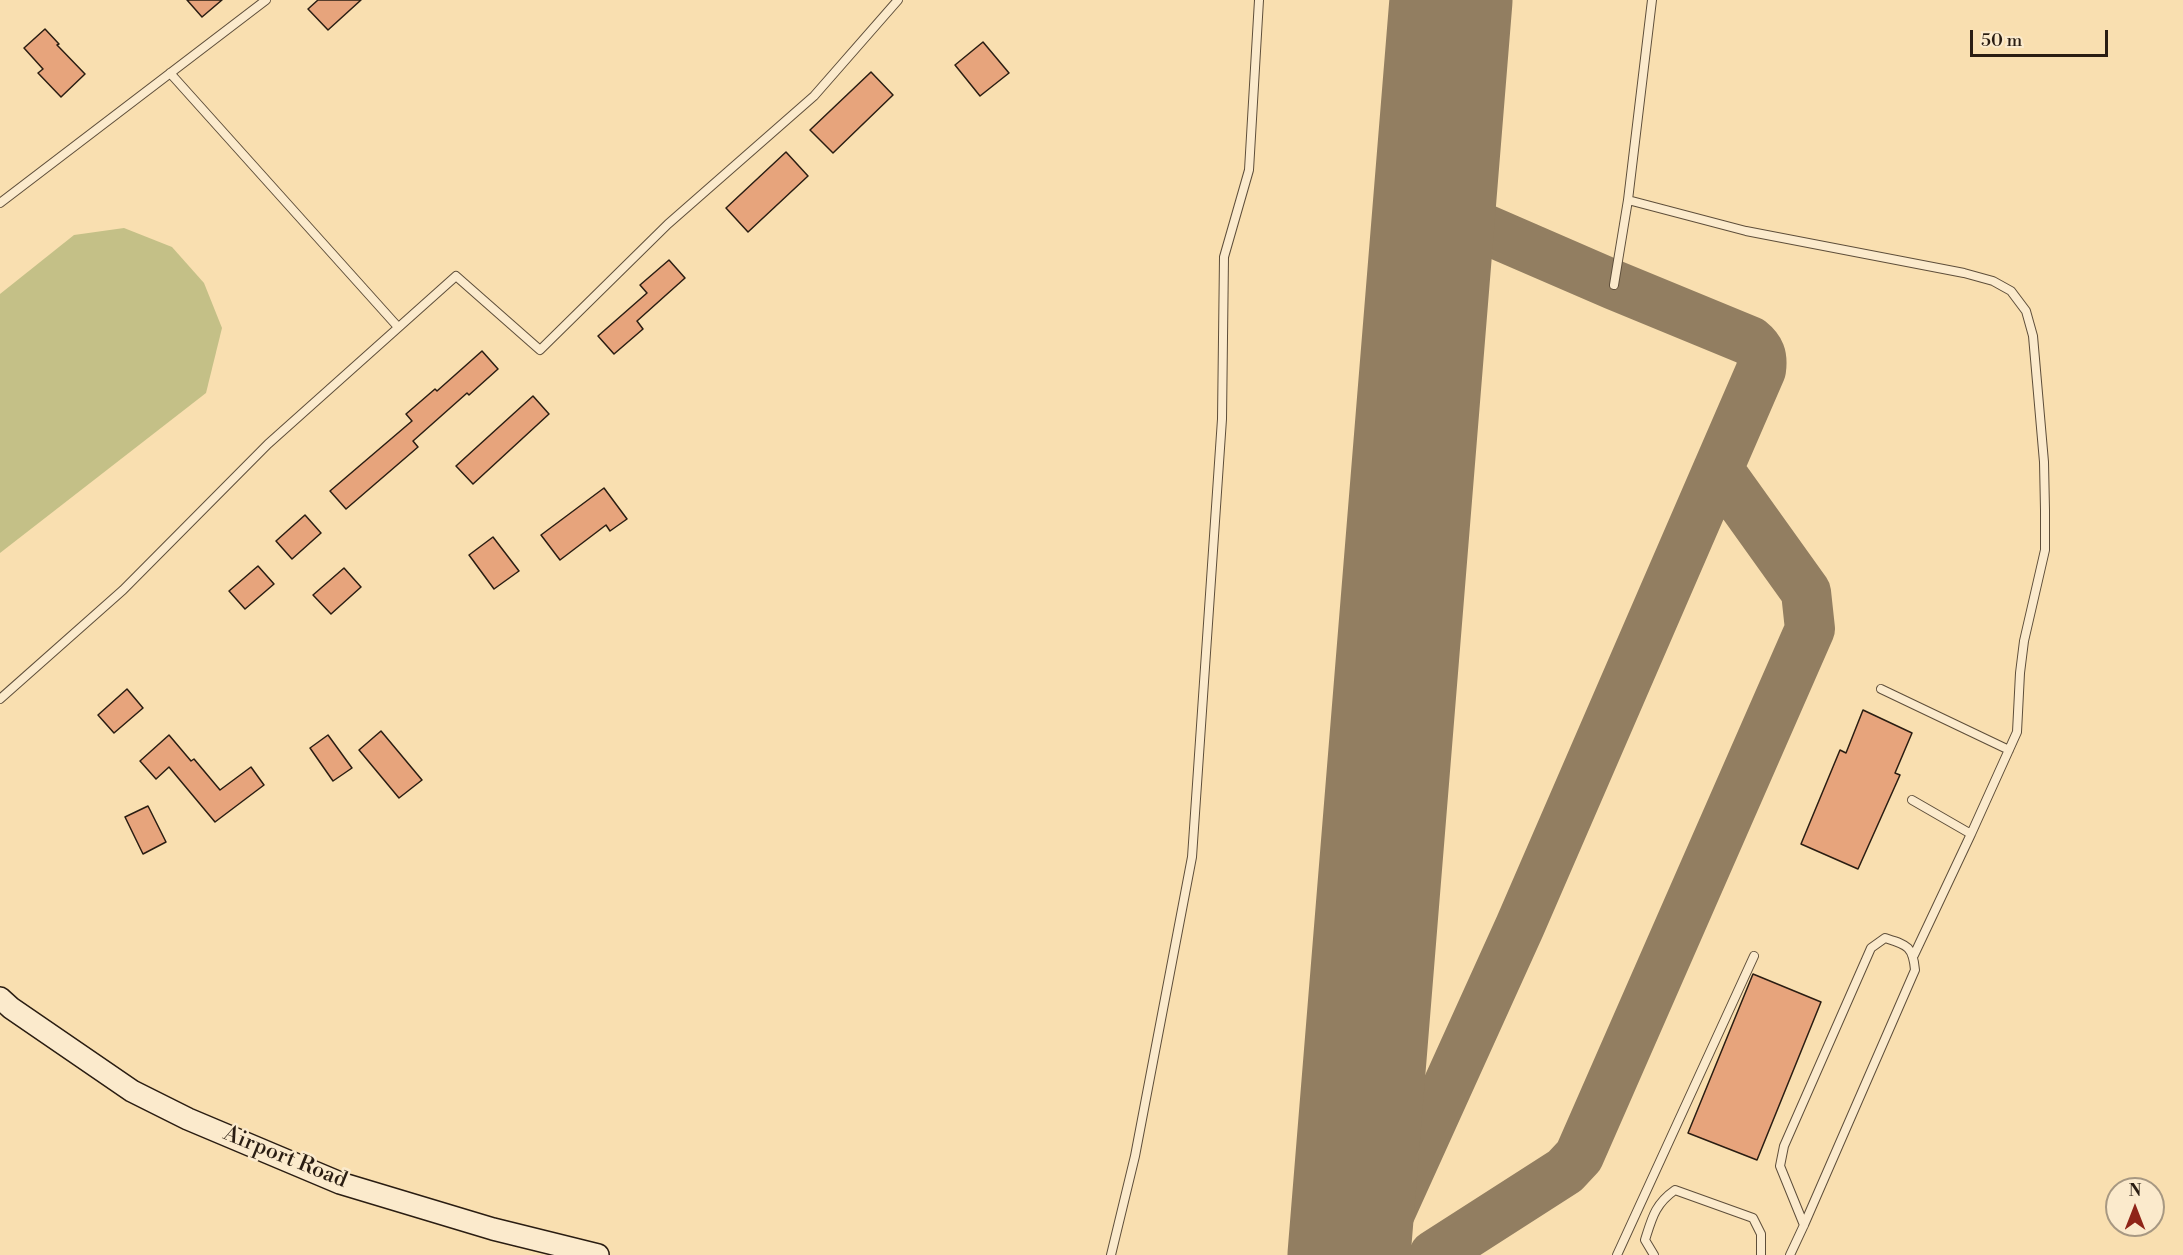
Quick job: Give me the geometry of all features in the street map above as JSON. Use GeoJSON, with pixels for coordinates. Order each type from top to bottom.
{"type":"FeatureCollection","features":[{"type":"Feature","properties":{"kind":"main road","name":"Airport Road"},"geometry":{"type":"LineString","coordinates":[[0,998],[10,1008],[132,1090],[188,1119],[340,1183],[493,1229],[598,1255]]}},
{"type":"Feature","properties":{"kind":"lane"},"geometry":{"type":"LineString","coordinates":[[0,203],[266,0]]}},
{"type":"Feature","properties":{"kind":"lane"},"geometry":{"type":"LineString","coordinates":[[0,699],[123,590],[268,444],[456,276],[540,350],[668,224],[814,96],[898,0]]}},
{"type":"Feature","properties":{"kind":"lane"},"geometry":{"type":"LineString","coordinates":[[1111,1255],[1135,1156],[1192,857],[1222,419],[1224,257],[1249,170],[1258,0]]}},
{"type":"Feature","properties":{"kind":"lane"},"geometry":{"type":"LineString","coordinates":[[1614,285],[1628,200],[1652,0]]}},
{"type":"Feature","properties":{"kind":"lane"},"geometry":{"type":"LineString","coordinates":[[170,73],[399,327]]}},
{"type":"Feature","properties":{"kind":"lane"},"geometry":{"type":"LineString","coordinates":[[1628,200],[1746,231],[1964,273],[1993,281],[2011,291],[2026,311],[2032,336],[2044,462],[2045,550],[2024,641],[2017,732],[1914,955],[1915,970],[1790,1255]]}},
{"type":"Feature","properties":{"kind":"lane"},"geometry":{"type":"LineString","coordinates":[[1881,689],[2009,750]]}},
{"type":"Feature","properties":{"kind":"lane"},"geometry":{"type":"LineString","coordinates":[[1912,800],[1971,834]]}},
{"type":"Feature","properties":{"kind":"lane"},"geometry":{"type":"LineString","coordinates":[[1804,1225],[1780,1166],[1784,1146],[1871,948],[1885,938],[1906,945],[1914,955]]}},
{"type":"Feature","properties":{"kind":"lane"},"geometry":{"type":"LineString","coordinates":[[1617,1255],[1754,956]]}},
{"type":"Feature","properties":{"kind":"lane"},"geometry":{"type":"LineString","coordinates":[[1654,1255],[1645,1240],[1650,1222],[1662,1199],[1675,1190],[1753,1218],[1761,1234],[1761,1255]]}},
{"type":"Feature","properties":{"kind":"shaded area"},"geometry":{"type":"Polygon","coordinates":[[[124,228],[172,247],[204,283],[222,328],[206,393],[0,553],[0,294],[74,235],[124,228]]]}},
{"type":"Feature","properties":{"kind":"building"},"geometry":{"type":"Polygon","coordinates":[[[187,0],[222,0],[202,17],[187,0]]]}},
{"type":"Feature","properties":{"kind":"building"},"geometry":{"type":"Polygon","coordinates":[[[318,0],[361,0],[328,30],[308,9],[318,0]]]}},
{"type":"Feature","properties":{"kind":"building"},"geometry":{"type":"Polygon","coordinates":[[[45,29],[85,74],[61,97],[38,73],[43,69],[24,48],[45,29]]]}},
{"type":"Feature","properties":{"kind":"building"},"geometry":{"type":"Polygon","coordinates":[[[983,42],[1009,73],[980,96],[955,65],[983,42]]]}},
{"type":"Feature","properties":{"kind":"building"},"geometry":{"type":"Polygon","coordinates":[[[871,72],[893,95],[833,153],[810,130],[871,72]]]}},
{"type":"Feature","properties":{"kind":"building"},"geometry":{"type":"Polygon","coordinates":[[[786,152],[808,176],[748,232],[726,208],[786,152]]]}},
{"type":"Feature","properties":{"kind":"building"},"geometry":{"type":"Polygon","coordinates":[[[669,260],[685,278],[637,321],[643,329],[614,354],[598,336],[647,293],[640,285],[669,260]]]}},
{"type":"Feature","properties":{"kind":"building"},"geometry":{"type":"Polygon","coordinates":[[[482,351],[498,369],[413,441],[418,447],[346,509],[330,491],[412,421],[406,414],[435,389],[437,391],[482,351]]]}},
{"type":"Feature","properties":{"kind":"building"},"geometry":{"type":"Polygon","coordinates":[[[533,396],[549,414],[473,484],[456,466],[533,396]]]}},
{"type":"Feature","properties":{"kind":"building"},"geometry":{"type":"Polygon","coordinates":[[[604,488],[627,519],[610,531],[606,525],[560,560],[541,535],[604,488]]]}},
{"type":"Feature","properties":{"kind":"building"},"geometry":{"type":"Polygon","coordinates":[[[305,515],[321,533],[292,559],[276,541],[305,515]]]}},
{"type":"Feature","properties":{"kind":"building"},"geometry":{"type":"Polygon","coordinates":[[[493,537],[519,571],[494,589],[469,555],[493,537]]]}},
{"type":"Feature","properties":{"kind":"building"},"geometry":{"type":"Polygon","coordinates":[[[258,566],[274,584],[245,609],[229,591],[258,566]]]}},
{"type":"Feature","properties":{"kind":"building"},"geometry":{"type":"Polygon","coordinates":[[[344,568],[361,587],[331,614],[313,595],[344,568]]]}},
{"type":"Feature","properties":{"kind":"building"},"geometry":{"type":"Polygon","coordinates":[[[127,689],[143,708],[114,733],[98,715],[127,689]]]}},
{"type":"Feature","properties":{"kind":"building"},"geometry":{"type":"Polygon","coordinates":[[[1863,710],[1912,733],[1895,773],[1900,775],[1858,869],[1801,844],[1840,750],[1846,753],[1863,710]]]}},
{"type":"Feature","properties":{"kind":"building"},"geometry":{"type":"Polygon","coordinates":[[[381,731],[422,780],[399,798],[359,750],[381,731]]]}},
{"type":"Feature","properties":{"kind":"building"},"geometry":{"type":"Polygon","coordinates":[[[169,735],[191,761],[194,759],[220,790],[251,767],[264,785],[215,822],[169,767],[156,779],[140,761],[169,735]]]}},
{"type":"Feature","properties":{"kind":"building"},"geometry":{"type":"Polygon","coordinates":[[[328,735],[352,768],[333,781],[310,748],[328,735]]]}},
{"type":"Feature","properties":{"kind":"building"},"geometry":{"type":"Polygon","coordinates":[[[148,806],[166,842],[143,854],[125,817],[148,806]]]}},
{"type":"Feature","properties":{"kind":"building"},"geometry":{"type":"Polygon","coordinates":[[[1753,974],[1821,1002],[1757,1160],[1688,1133],[1753,974]]]}},
{"type":"Feature","properties":{"kind":"taxiway"},"geometry":{"type":"LineString","coordinates":[[1371,1255],[1520,926],[1762,365],[1760,353],[1750,341],[1434,207]]}},
{"type":"Feature","properties":{"kind":"taxiway"},"geometry":{"type":"LineString","coordinates":[[1434,1255],[1565,1171],[1579,1156],[1810,629],[1806,592],[1718,469]]}},
{"type":"Feature","properties":{"kind":"runway"},"geometry":{"type":"LineString","coordinates":[[1349,1255],[1451,0]]}}]}
